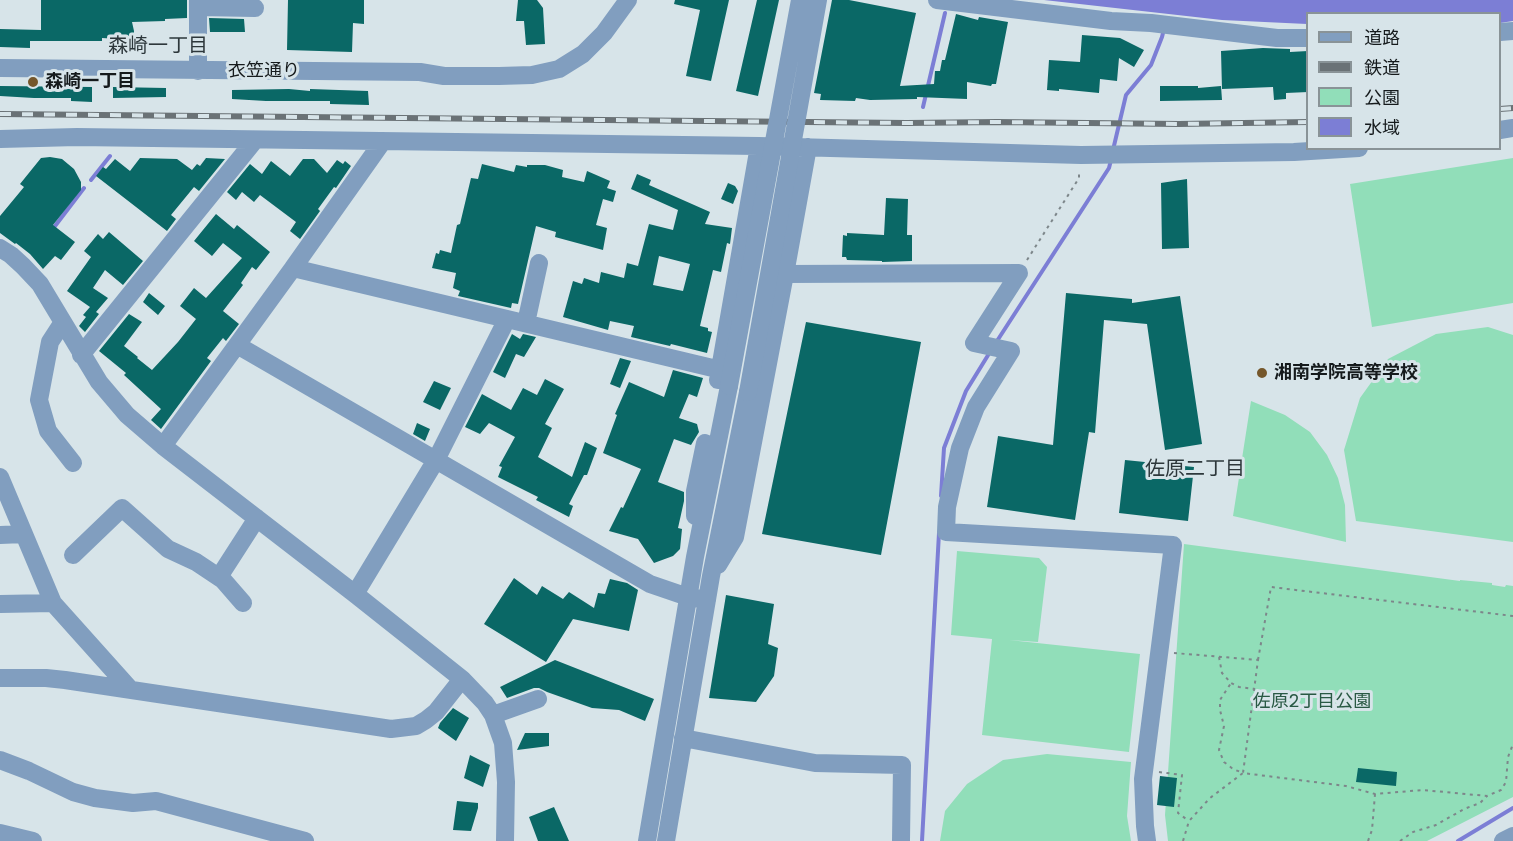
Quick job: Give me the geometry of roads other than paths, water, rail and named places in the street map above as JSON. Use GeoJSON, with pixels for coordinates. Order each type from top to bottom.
{"type":"FeatureCollection","features":[{"type":"Feature","properties":{"kind":"street","name":"衣笠通り"},"geometry":{"type":"LineString","coordinates":[[420,72],[446,65],[502,67],[532,65],[556,60],[577,47],[595,29],[616,0]]}},
{"type":"Feature","properties":{"kind":"street","name":"衣笠通り"},"geometry":{"type":"LineString","coordinates":[[0,68],[420,72],[444,76],[532,75],[559,69],[583,54],[604,33],[628,0]]}},
{"type":"Feature","properties":{"kind":"street"},"geometry":{"type":"LineString","coordinates":[[647,841],[695,557],[800,0]]}},
{"type":"Feature","properties":{"kind":"street"},"geometry":{"type":"LineString","coordinates":[[666,841],[711,576],[748,392],[818,0]]}},
{"type":"Feature","properties":{"kind":"street"},"geometry":{"type":"LineString","coordinates":[[937,0],[1111,21],[1151,23],[1277,38],[1306,38]]}},
{"type":"Feature","properties":{"kind":"street"},"geometry":{"type":"LineString","coordinates":[[198,70],[198,4],[255,8]]}},
{"type":"Feature","properties":{"kind":"street"},"geometry":{"type":"LineString","coordinates":[[0,139],[77,137],[759,146],[1081,155],[1326,150]]}},
{"type":"Feature","properties":{"kind":"street"},"geometry":{"type":"LineString","coordinates":[[81,355],[255,140]]}},
{"type":"Feature","properties":{"kind":"street"},"geometry":{"type":"LineString","coordinates":[[163,446],[383,141]]}},
{"type":"Feature","properties":{"kind":"street"},"geometry":{"type":"LineString","coordinates":[[695,557],[695,491],[721,370],[759,146]]}},
{"type":"Feature","properties":{"kind":"street"},"geometry":{"type":"LineString","coordinates":[[711,576],[735,537],[808,147]]}},
{"type":"Feature","properties":{"kind":"street"},"geometry":{"type":"LineString","coordinates":[[754,176],[803,178]]}},
{"type":"Feature","properties":{"kind":"street"},"geometry":{"type":"LineString","coordinates":[[0,248],[23,266],[40,284],[81,355],[99,382],[127,415],[163,446],[462,679],[484,703],[493,715],[503,743],[506,841]]}},
{"type":"Feature","properties":{"kind":"street"},"geometry":{"type":"LineString","coordinates":[[526,324],[539,263]]}},
{"type":"Feature","properties":{"kind":"street"},"geometry":{"type":"LineString","coordinates":[[293,268],[721,370]]}},
{"type":"Feature","properties":{"kind":"street"},"geometry":{"type":"LineString","coordinates":[[785,274],[1019,273],[974,343],[1011,351],[976,407],[960,448],[947,507],[945,532],[1173,545],[1143,779],[1147,841]]}},
{"type":"Feature","properties":{"kind":"street"},"geometry":{"type":"LineString","coordinates":[[355,594],[436,460],[507,319]]}},
{"type":"Feature","properties":{"kind":"street"},"geometry":{"type":"LineString","coordinates":[[63,322],[50,342],[39,400],[48,431],[73,463]]}},
{"type":"Feature","properties":{"kind":"street"},"geometry":{"type":"LineString","coordinates":[[237,345],[650,584],[688,597],[707,600]]}},
{"type":"Feature","properties":{"kind":"street"},"geometry":{"type":"LineString","coordinates":[[0,477],[53,603],[130,689]]}},
{"type":"Feature","properties":{"kind":"street"},"geometry":{"type":"LineString","coordinates":[[73,555],[122,508],[168,549],[196,562],[219,578],[243,603]]}},
{"type":"Feature","properties":{"kind":"street"},"geometry":{"type":"LineString","coordinates":[[219,578],[257,518]]}},
{"type":"Feature","properties":{"kind":"street"},"geometry":{"type":"LineString","coordinates":[[0,535],[24,534]]}},
{"type":"Feature","properties":{"kind":"street"},"geometry":{"type":"LineString","coordinates":[[0,604],[53,603]]}},
{"type":"Feature","properties":{"kind":"street"},"geometry":{"type":"LineString","coordinates":[[0,678],[46,678],[391,729],[416,726],[426,720],[436,712],[462,679]]}},
{"type":"Feature","properties":{"kind":"street"},"geometry":{"type":"LineString","coordinates":[[493,715],[538,699]]}},
{"type":"Feature","properties":{"kind":"street"},"geometry":{"type":"LineString","coordinates":[[683,738],[815,763],[902,765],[901,841]]}},
{"type":"Feature","properties":{"kind":"street"},"geometry":{"type":"LineString","coordinates":[[0,760],[73,792],[95,798],[133,803],[156,801],[305,841]]}},
{"type":"Feature","properties":{"kind":"street"},"geometry":{"type":"LineString","coordinates":[[0,833],[33,841]]}},
{"type":"Feature","properties":{"kind":"street"},"geometry":{"type":"LineString","coordinates":[[1503,841],[1513,836]]}},
{"type":"Feature","properties":{"kind":"water"},"geometry":{"type":"Polygon","coordinates":[[[1044,0],[1513,0],[1513,21],[1501,23],[1501,12],[1306,12],[1306,24],[1222,20],[1044,0]]]}},
{"type":"Feature","properties":{"kind":"waterway"},"geometry":{"type":"LineString","coordinates":[[923,107],[945,13]]}},
{"type":"Feature","properties":{"kind":"waterway"},"geometry":{"type":"LineString","coordinates":[[1113,150],[1126,95],[1151,65],[1164,29]]}},
{"type":"Feature","properties":{"kind":"waterway"},"geometry":{"type":"LineString","coordinates":[[91,180],[110,156]]}},
{"type":"Feature","properties":{"kind":"waterway"},"geometry":{"type":"LineString","coordinates":[[997,341],[1109,168],[1111,160]]}},
{"type":"Feature","properties":{"kind":"waterway"},"geometry":{"type":"LineString","coordinates":[[52,230],[84,188]]}},
{"type":"Feature","properties":{"kind":"waterway"},"geometry":{"type":"LineString","coordinates":[[941,496],[944,448],[966,391],[990,352]]}},
{"type":"Feature","properties":{"kind":"waterway"},"geometry":{"type":"LineString","coordinates":[[922,841],[939,533]]}},
{"type":"Feature","properties":{"kind":"waterway"},"geometry":{"type":"LineString","coordinates":[[1458,841],[1513,808]]}},
{"type":"Feature","properties":{"kind":"railway"},"geometry":{"type":"LineString","coordinates":[[1501,109],[1513,108]]}},
{"type":"Feature","properties":{"kind":"railway"},"geometry":{"type":"LineString","coordinates":[[0,114],[907,123],[1306,122]]}},
{"type":"Feature","properties":{"kind":"place","name":"森崎一丁目"},"geometry":{"type":"Point","coordinates":[33,82]}},
{"type":"Feature","properties":{"kind":"place","name":"湘南学院高等学校"},"geometry":{"type":"Point","coordinates":[1262,373]}},
{"type":"Feature","properties":{"kind":"district","name":"森崎一丁目"},"geometry":{"type":"Point","coordinates":[158,47]}},
{"type":"Feature","properties":{"kind":"district","name":"佐原二丁目"},"geometry":{"type":"Point","coordinates":[1195,470]}},
{"type":"Feature","properties":{"kind":"park label","name":"佐原2丁目公園"},"geometry":{"type":"Point","coordinates":[1312,702]}}]}
